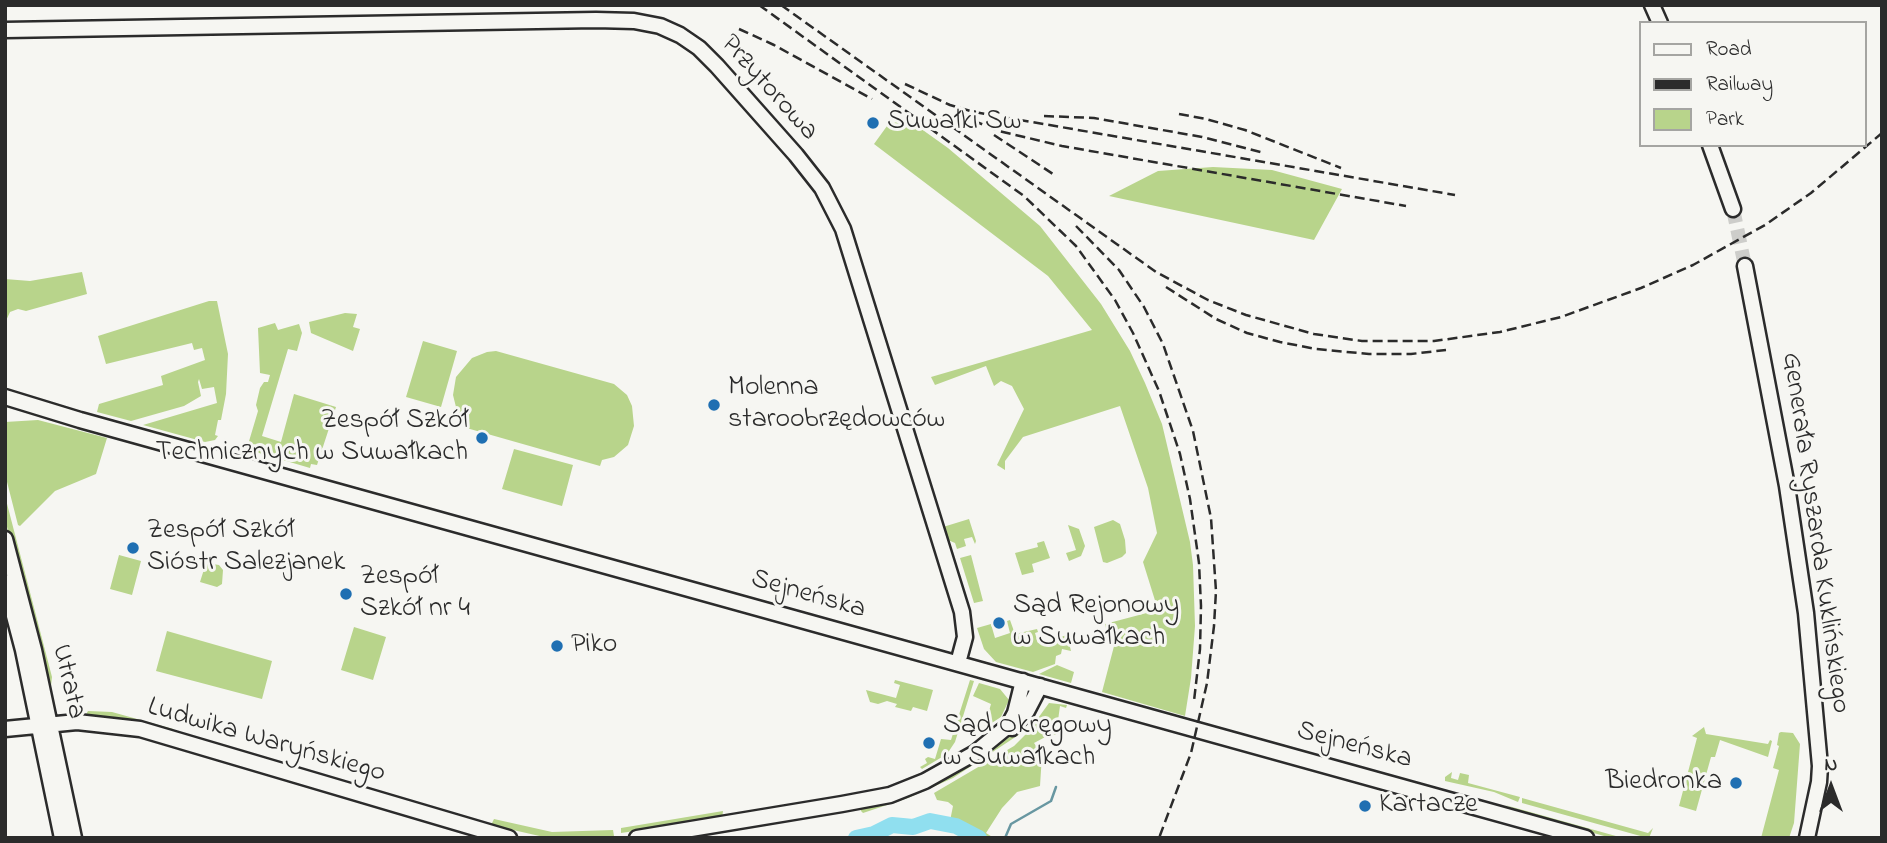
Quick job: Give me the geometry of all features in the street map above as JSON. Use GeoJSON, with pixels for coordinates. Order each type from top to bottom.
{"type":"FeatureCollection","features":[{"type":"Feature","properties":{"kind":"street"},"geometry":{"type":"LineString","coordinates":[[1652,5],[1659,21]]}},
{"type":"Feature","properties":{"kind":"street","name":"Przytorowa"},"geometry":{"type":"LineString","coordinates":[[5,30],[596,20],[635,21],[660,26],[680,35],[699,48],[717,66],[796,155],[822,188],[843,229],[962,612],[965,637],[958,663]]}},
{"type":"Feature","properties":{"kind":"street"},"geometry":{"type":"LineString","coordinates":[[1711,147],[1733,209]]}},
{"type":"Feature","properties":{"kind":"street","name":"Generała Ryszarda Kuklińskiego"},"geometry":{"type":"LineString","coordinates":[[1745,266],[1783,460],[1806,613],[1819,749],[1819,782],[1804,838]]}},
{"type":"Feature","properties":{"kind":"street","name":"Sejneńska"},"geometry":{"type":"LineString","coordinates":[[9,400],[1586,838]]}},
{"type":"Feature","properties":{"kind":"street","name":"Utrata"},"geometry":{"type":"LineString","coordinates":[[5,539],[74,838]]}},
{"type":"Feature","properties":{"kind":"street","name":"Utrata"},"geometry":{"type":"LineString","coordinates":[[5,582],[46,726],[62,838]]}},
{"type":"Feature","properties":{"kind":"street"},"geometry":{"type":"LineString","coordinates":[[988,744],[1012,719],[1023,681]]}},
{"type":"Feature","properties":{"kind":"street"},"geometry":{"type":"LineString","coordinates":[[637,838],[890,795],[943,772],[997,741],[1018,723],[1040,686]]}},
{"type":"Feature","properties":{"kind":"street","name":"Ludwika Waryńskiego"},"geometry":{"type":"LineString","coordinates":[[5,729],[77,722],[140,729],[509,838]]}},
{"type":"Feature","properties":{"kind":"green space"},"geometry":{"type":"Polygon","coordinates":[[[906,118],[948,148],[1040,226],[1101,304],[1130,351],[1145,383],[1162,424],[1193,565],[1195,626],[1185,716],[1102,692],[1118,631],[1107,633],[1105,624],[1158,610],[1143,562],[1157,533],[1148,488],[1120,406],[1023,437],[1005,461],[1005,470],[997,465],[1024,409],[1012,386],[1001,381],[994,386],[986,366],[935,385],[931,377],[1092,330],[1048,276],[874,144],[887,126],[906,118]]]}},
{"type":"Feature","properties":{"kind":"green space"},"geometry":{"type":"Polygon","coordinates":[[[1213,167],[1272,170],[1342,189],[1314,240],[1109,196],[1158,171],[1213,167]]]}},
{"type":"Feature","properties":{"kind":"green space"},"geometry":{"type":"Polygon","coordinates":[[[82,272],[87,294],[26,311],[18,309],[10,312],[5,323],[5,279],[30,281],[82,272]]]}},
{"type":"Feature","properties":{"kind":"green space"},"geometry":{"type":"Polygon","coordinates":[[[209,301],[217,301],[228,354],[226,394],[215,440],[205,442],[143,425],[217,403],[214,387],[202,389],[199,379],[201,396],[184,406],[131,421],[97,412],[99,404],[163,385],[161,376],[205,360],[202,348],[194,350],[192,343],[106,364],[98,336],[209,301]]]}},
{"type":"Feature","properties":{"kind":"green space"},"geometry":{"type":"Polygon","coordinates":[[[345,313],[357,314],[353,327],[360,329],[353,351],[311,333],[309,322],[345,313]]]}},
{"type":"Feature","properties":{"kind":"green space"},"geometry":{"type":"Polygon","coordinates":[[[275,323],[278,330],[299,324],[302,333],[297,351],[288,349],[262,436],[281,442],[294,394],[336,407],[317,465],[311,464],[310,468],[247,448],[258,411],[256,405],[260,388],[264,382],[268,382],[270,375],[260,373],[258,328],[275,323]]]}},
{"type":"Feature","properties":{"kind":"green space"},"geometry":{"type":"Polygon","coordinates":[[[423,341],[457,351],[441,407],[406,397],[423,341]]]}},
{"type":"Feature","properties":{"kind":"green space"},"geometry":{"type":"Polygon","coordinates":[[[496,351],[614,384],[627,395],[632,406],[634,426],[628,445],[614,457],[602,460],[600,466],[463,427],[464,420],[453,395],[456,377],[472,358],[496,351]]]}},
{"type":"Feature","properties":{"kind":"green space"},"geometry":{"type":"Polygon","coordinates":[[[38,420],[107,438],[96,474],[55,491],[20,526],[5,474],[5,422],[38,420]]]}},
{"type":"Feature","properties":{"kind":"green space"},"geometry":{"type":"Polygon","coordinates":[[[514,449],[573,465],[562,506],[502,489],[514,449]]]}},
{"type":"Feature","properties":{"kind":"green space"},"geometry":{"type":"Polygon","coordinates":[[[5,496],[52,677],[51,686],[48,687],[37,625],[28,607],[5,518],[5,496]]]}},
{"type":"Feature","properties":{"kind":"green space"},"geometry":{"type":"Polygon","coordinates":[[[969,519],[975,544],[972,537],[964,539],[966,546],[957,549],[955,543],[948,540],[943,527],[969,519]]]}},
{"type":"Feature","properties":{"kind":"green space"},"geometry":{"type":"Polygon","coordinates":[[[1113,520],[1120,524],[1126,553],[1107,563],[1103,562],[1094,527],[1113,520]]]}},
{"type":"Feature","properties":{"kind":"green space"},"geometry":{"type":"Polygon","coordinates":[[[1068,525],[1079,529],[1085,546],[1081,556],[1069,561],[1066,553],[1076,550],[1068,525]]]}},
{"type":"Feature","properties":{"kind":"green space"},"geometry":{"type":"Polygon","coordinates":[[[1044,541],[1050,558],[1032,564],[1034,572],[1022,575],[1015,553],[1038,547],[1037,543],[1044,541]]]}},
{"type":"Feature","properties":{"kind":"green space"},"geometry":{"type":"Polygon","coordinates":[[[119,555],[141,561],[132,595],[110,589],[119,555]]]}},
{"type":"Feature","properties":{"kind":"green space"},"geometry":{"type":"Polygon","coordinates":[[[971,555],[983,601],[974,603],[960,558],[971,555]]]}},
{"type":"Feature","properties":{"kind":"green space"},"geometry":{"type":"Polygon","coordinates":[[[206,563],[219,565],[223,570],[222,584],[217,587],[200,582],[206,563]]]}},
{"type":"Feature","properties":{"kind":"green space"},"geometry":{"type":"Polygon","coordinates":[[[1010,620],[1015,634],[1037,629],[1038,632],[1035,633],[1038,643],[1071,634],[1071,651],[1062,649],[1061,654],[1056,656],[1055,664],[1033,672],[996,662],[984,649],[977,628],[991,624],[995,638],[1010,633],[1007,621],[1010,620]]]}},
{"type":"Feature","properties":{"kind":"green space"},"geometry":{"type":"Polygon","coordinates":[[[354,627],[386,637],[373,680],[341,670],[354,627]]]}},
{"type":"Feature","properties":{"kind":"green space"},"geometry":{"type":"Polygon","coordinates":[[[167,631],[272,661],[262,699],[156,671],[167,631]]]}},
{"type":"Feature","properties":{"kind":"green space"},"geometry":{"type":"Polygon","coordinates":[[[1057,665],[1074,672],[1071,683],[1039,674],[1057,665]]]}},
{"type":"Feature","properties":{"kind":"green space"},"geometry":{"type":"Polygon","coordinates":[[[895,680],[933,690],[927,711],[913,707],[911,711],[895,707],[897,704],[887,701],[878,704],[870,702],[866,690],[896,698],[900,685],[894,683],[895,680]]]}},
{"type":"Feature","properties":{"kind":"green space"},"geometry":{"type":"Polygon","coordinates":[[[970,680],[974,681],[955,742],[947,754],[922,769],[920,767],[927,763],[925,759],[935,759],[941,739],[951,740],[970,680]]]}},
{"type":"Feature","properties":{"kind":"green space"},"geometry":{"type":"Polygon","coordinates":[[[979,683],[1000,689],[1009,700],[1001,717],[984,728],[991,704],[973,696],[979,683]]]}},
{"type":"Feature","properties":{"kind":"green space"},"geometry":{"type":"Polygon","coordinates":[[[1049,703],[1067,705],[1066,708],[1060,706],[1056,735],[1049,735],[1034,743],[1042,754],[1040,786],[1017,792],[1002,808],[986,833],[994,838],[983,838],[963,823],[950,821],[953,806],[937,800],[934,793],[1014,746],[1049,703]]]}},
{"type":"Feature","properties":{"kind":"green space"},"geometry":{"type":"Polygon","coordinates":[[[1032,710],[1033,715],[1020,734],[953,778],[908,798],[863,813],[861,811],[860,807],[932,784],[951,775],[1008,738],[1032,710]]]}},
{"type":"Feature","properties":{"kind":"green space"},"geometry":{"type":"Polygon","coordinates":[[[88,711],[112,712],[173,729],[171,732],[120,720],[85,716],[88,711]]]}},
{"type":"Feature","properties":{"kind":"green space"},"geometry":{"type":"Polygon","coordinates":[[[1704,727],[1706,734],[1768,744],[1772,741],[1768,757],[1720,740],[1715,757],[1711,757],[1696,811],[1679,806],[1697,738],[1692,736],[1704,727]]]}},
{"type":"Feature","properties":{"kind":"green space"},"geometry":{"type":"Polygon","coordinates":[[[1781,732],[1793,733],[1800,744],[1794,823],[1789,838],[1761,838],[1779,770],[1773,768],[1781,732]]]}},
{"type":"Feature","properties":{"kind":"green space"},"geometry":{"type":"Polygon","coordinates":[[[1452,772],[1451,778],[1458,780],[1460,773],[1469,775],[1468,783],[1520,797],[1518,802],[1494,792],[1445,781],[1445,777],[1452,772]]]}},
{"type":"Feature","properties":{"kind":"green space"},"geometry":{"type":"Polygon","coordinates":[[[1522,798],[1648,833],[1653,828],[1649,838],[1644,837],[1522,803],[1522,798]]]}},
{"type":"Feature","properties":{"kind":"green space"},"geometry":{"type":"Polygon","coordinates":[[[1505,805],[1623,838],[1611,838],[1505,805]]]}},
{"type":"Feature","properties":{"kind":"green space"},"geometry":{"type":"Polygon","coordinates":[[[723,811],[722,818],[621,833],[621,828],[723,811]]]}},
{"type":"Feature","properties":{"kind":"green space"},"geometry":{"type":"Polygon","coordinates":[[[494,819],[552,832],[613,830],[614,836],[544,837],[491,825],[494,819]]]}},
{"type":"Feature","properties":{"kind":"waterway"},"geometry":{"type":"LineString","coordinates":[[1005,838],[1011,824],[1051,801],[1056,787]]}},
{"type":"Feature","properties":{"kind":"waterway"},"geometry":{"type":"LineString","coordinates":[[856,838],[874,834],[892,825],[913,827],[930,821],[956,826],[979,838]]}},
{"type":"Feature","properties":{"kind":"tunnel"},"geometry":{"type":"LineString","coordinates":[[1733,209],[1745,266]]}},
{"type":"Feature","properties":{"kind":"railway"},"geometry":{"type":"LineString","coordinates":[[759,5],[1024,196],[1076,246],[1115,300],[1159,391],[1180,454],[1190,499],[1199,563],[1201,606],[1200,649],[1194,701]]}},
{"type":"Feature","properties":{"kind":"railway"},"geometry":{"type":"LineString","coordinates":[[781,5],[1156,272],[1208,300],[1246,315],[1314,334],[1362,341],[1434,341],[1500,332],[1561,317],[1641,288],[1693,265],[1765,225],[1811,193],[1865,147]]}},
{"type":"Feature","properties":{"kind":"railway"},"geometry":{"type":"LineString","coordinates":[[739,29],[774,45],[872,99]]}},
{"type":"Feature","properties":{"kind":"railway"},"geometry":{"type":"LineString","coordinates":[[905,84],[950,105],[974,112],[1455,195]]}},
{"type":"Feature","properties":{"kind":"railway"},"geometry":{"type":"LineString","coordinates":[[1179,114],[1245,130],[1341,168]]}},
{"type":"Feature","properties":{"kind":"railway"},"geometry":{"type":"LineString","coordinates":[[959,115],[999,131],[1062,146],[1406,206]]}},
{"type":"Feature","properties":{"kind":"railway"},"geometry":{"type":"LineString","coordinates":[[1044,116],[1094,118],[1202,137],[1264,153]]}},
{"type":"Feature","properties":{"kind":"railway"},"geometry":{"type":"LineString","coordinates":[[1866,147],[1882,133]]}},
{"type":"Feature","properties":{"kind":"railway"},"geometry":{"type":"LineString","coordinates":[[994,135],[1053,174]]}},
{"type":"Feature","properties":{"kind":"railway"},"geometry":{"type":"LineString","coordinates":[[1076,226],[1119,270],[1144,307],[1163,344],[1193,431],[1211,518],[1216,591],[1207,683],[1191,753],[1159,838]]}},
{"type":"Feature","properties":{"kind":"railway"},"geometry":{"type":"LineString","coordinates":[[1166,287],[1216,319],[1247,333],[1280,342],[1316,349],[1369,354],[1411,354],[1446,350]]}},
{"type":"Feature","properties":{"kind":"place","name":"Suwałki Sw"},"geometry":{"type":"Point","coordinates":[873,123]}},
{"type":"Feature","properties":{"kind":"place","name":"Molenna staroobrzędowców"},"geometry":{"type":"Point","coordinates":[714,405]}},
{"type":"Feature","properties":{"kind":"place","name":"Zespół Szkół Technicznych w Suwałkach"},"geometry":{"type":"Point","coordinates":[482,438]}},
{"type":"Feature","properties":{"kind":"place","name":"Zespół Szkół Sióstr Salezjanek"},"geometry":{"type":"Point","coordinates":[133,548]}},
{"type":"Feature","properties":{"kind":"place","name":"Zespół Szkół nr 4"},"geometry":{"type":"Point","coordinates":[346,594]}},
{"type":"Feature","properties":{"kind":"place","name":"Sąd Rejonowy w Suwałkach"},"geometry":{"type":"Point","coordinates":[999,623]}},
{"type":"Feature","properties":{"kind":"place","name":"Piko"},"geometry":{"type":"Point","coordinates":[557,646]}},
{"type":"Feature","properties":{"kind":"place","name":"Sąd Okręgowy w Suwałkach"},"geometry":{"type":"Point","coordinates":[929,743]}},
{"type":"Feature","properties":{"kind":"place","name":"Biedronka"},"geometry":{"type":"Point","coordinates":[1736,783]}},
{"type":"Feature","properties":{"kind":"place","name":"Kartacze"},"geometry":{"type":"Point","coordinates":[1365,806]}}]}
